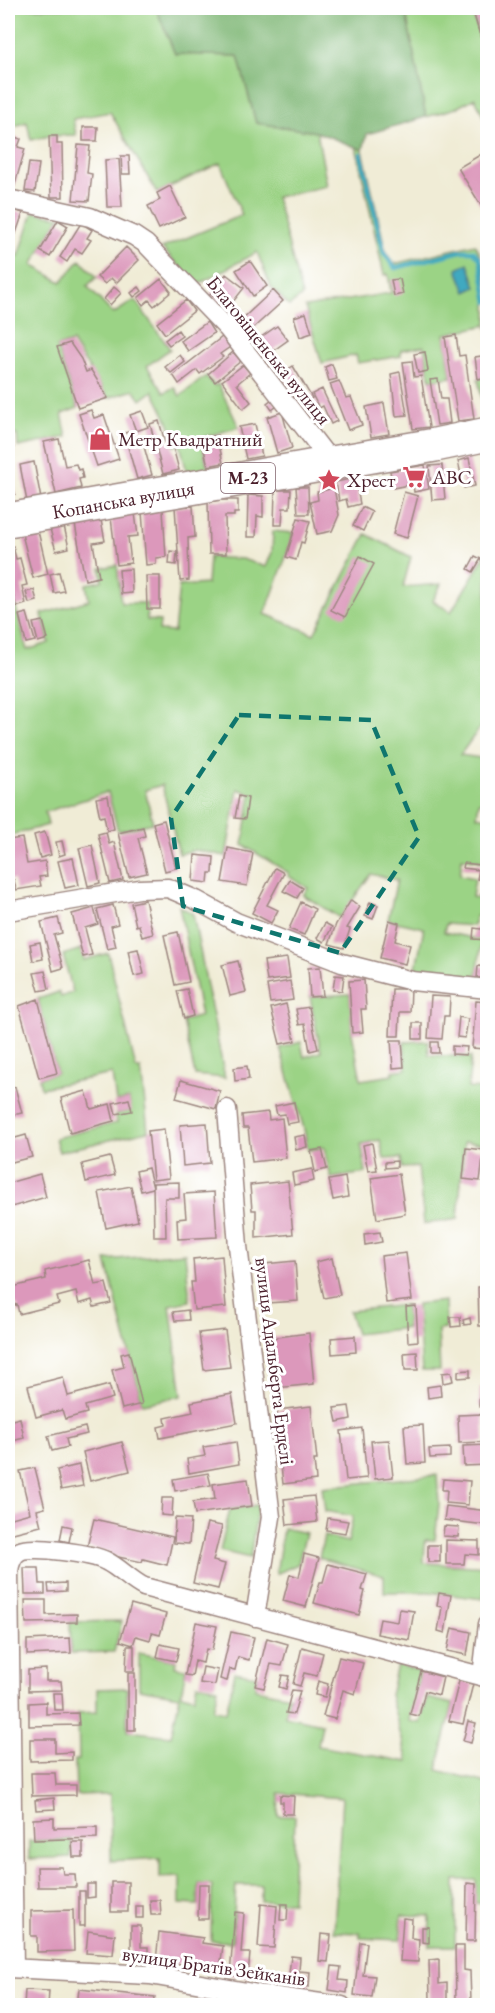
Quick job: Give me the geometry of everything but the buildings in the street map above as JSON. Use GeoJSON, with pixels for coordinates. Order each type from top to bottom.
{"type":"FeatureCollection","features":[{"type":"Feature","properties":{"kind":"highway","name":"Копанська вулиця"},"geometry":{"type":"LineString","coordinates":[[8,520],[488,434]]}},
{"type":"Feature","properties":{"kind":"street","name":"Благовіщенська вулиця"},"geometry":{"type":"LineString","coordinates":[[8,199],[90,217],[134,236],[146,244],[228,329],[332,463]]}},
{"type":"Feature","properties":{"kind":"street"},"geometry":{"type":"LineString","coordinates":[[8,911],[139,889],[168,888],[236,922],[342,963],[412,981],[488,989]]}},
{"type":"Feature","properties":{"kind":"street","name":"вулиця Адальберта Ерделі"},"geometry":{"type":"LineString","coordinates":[[227,1109],[238,1246],[271,1517],[255,1617]]}},
{"type":"Feature","properties":{"kind":"street"},"geometry":{"type":"LineString","coordinates":[[11,1968],[9,1570],[12,1558],[22,1550],[82,1553],[106,1561],[144,1587],[485,1677],[488,1624]]}},
{"type":"Feature","properties":{"kind":"street","name":"вулиця Братів Зейканів"},"geometry":{"type":"LineString","coordinates":[[11,1968],[150,1975],[342,2006]]}},
{"type":"Feature","properties":{"kind":"highlighted area"},"geometry":{"type":"Polygon","coordinates":[[[239,715],[371,720],[419,837],[340,953],[183,906],[171,818],[239,715]]]}},
{"type":"Feature","properties":{"kind":"green space"},"geometry":{"type":"Polygon","coordinates":[[[8,8],[156,8],[175,54],[238,56],[256,123],[317,132],[327,186],[276,197],[302,296],[289,306],[271,287],[257,252],[197,285],[162,248],[242,215],[220,163],[157,193],[110,112],[73,119],[76,135],[49,136],[31,140],[27,122],[12,127],[8,108],[8,8]]]}},
{"type":"Feature","properties":{"kind":"green space"},"geometry":{"type":"Polygon","coordinates":[[[156,8],[405,8],[426,117],[367,134],[363,150],[317,132],[256,123],[238,56],[175,54],[156,8]]]}},
{"type":"Feature","properties":{"kind":"green space"},"geometry":{"type":"Polygon","coordinates":[[[405,8],[471,8],[487,59],[487,119],[485,120],[475,98],[456,108],[426,117],[405,8]]]}},
{"type":"Feature","properties":{"kind":"green space"},"geometry":{"type":"Polygon","coordinates":[[[356,147],[363,150],[386,253],[394,264],[475,244],[480,254],[487,285],[487,325],[445,334],[451,377],[430,380],[424,346],[401,350],[401,356],[358,363],[356,355],[322,363],[305,307],[391,293],[388,274],[384,275],[356,147]]]}},
{"type":"Feature","properties":{"kind":"green space"},"geometry":{"type":"Polygon","coordinates":[[[33,212],[60,217],[32,265],[61,282],[80,260],[97,277],[87,286],[113,314],[135,300],[170,349],[147,366],[164,393],[174,387],[180,396],[206,376],[215,386],[218,384],[239,427],[201,438],[208,469],[187,473],[180,444],[175,446],[168,421],[153,391],[141,400],[134,390],[108,398],[72,342],[57,347],[78,408],[62,414],[67,437],[18,447],[17,435],[8,434],[8,252],[19,256],[33,212]]]}},
{"type":"Feature","properties":{"kind":"green space"},"geometry":{"type":"Polygon","coordinates":[[[487,377],[488,418],[486,418],[478,379],[487,377]]]}},
{"type":"Feature","properties":{"kind":"green space"},"geometry":{"type":"Polygon","coordinates":[[[273,531],[293,533],[265,614],[314,634],[366,534],[411,557],[403,587],[441,584],[433,601],[451,612],[487,552],[487,718],[460,755],[487,759],[487,803],[479,802],[477,816],[487,818],[487,862],[462,858],[460,875],[475,878],[472,897],[487,901],[487,916],[476,916],[473,926],[446,924],[444,932],[482,940],[476,981],[415,972],[424,928],[388,920],[397,880],[371,874],[340,918],[303,895],[308,888],[288,876],[289,873],[243,845],[251,794],[238,789],[226,856],[195,850],[179,854],[162,785],[145,790],[153,823],[118,831],[108,792],[45,812],[48,825],[8,836],[8,590],[11,589],[27,650],[49,643],[42,614],[89,600],[86,584],[102,581],[101,568],[117,565],[121,603],[147,603],[147,620],[160,621],[159,631],[174,632],[179,586],[207,584],[209,557],[242,559],[266,567],[272,552],[273,531]]]}},
{"type":"Feature","properties":{"kind":"green space"},"geometry":{"type":"Polygon","coordinates":[[[179,906],[193,914],[225,1078],[195,1075],[183,1021],[201,1016],[179,906]]]}},
{"type":"Feature","properties":{"kind":"green space"},"geometry":{"type":"Polygon","coordinates":[[[81,949],[84,960],[108,953],[136,1069],[141,1069],[148,1131],[59,1152],[55,1138],[117,1123],[116,1114],[131,1111],[129,1099],[116,1102],[112,1074],[41,1088],[39,1078],[57,1073],[38,999],[59,992],[61,997],[73,992],[63,955],[81,949]]]}},
{"type":"Feature","properties":{"kind":"green space"},"geometry":{"type":"Polygon","coordinates":[[[350,994],[352,1033],[361,1080],[393,1075],[393,1071],[406,1069],[404,1042],[428,1041],[429,1055],[471,1057],[468,1088],[486,1089],[487,1076],[487,1144],[464,1142],[458,1219],[424,1224],[418,1167],[402,1168],[401,1158],[384,1159],[380,1140],[361,1144],[366,1173],[331,1178],[324,1147],[308,1150],[280,1048],[301,1042],[304,1057],[321,1052],[310,997],[350,994]]]}},
{"type":"Feature","properties":{"kind":"green space"},"geometry":{"type":"Polygon","coordinates":[[[185,1253],[190,1301],[170,1305],[182,1396],[142,1404],[106,1260],[185,1253]]]}},
{"type":"Feature","properties":{"kind":"green space"},"geometry":{"type":"Polygon","coordinates":[[[445,1301],[446,1329],[438,1330],[440,1371],[422,1371],[417,1304],[445,1301]]]}},
{"type":"Feature","properties":{"kind":"green space"},"geometry":{"type":"Polygon","coordinates":[[[406,1305],[407,1328],[356,1334],[349,1311],[406,1305]]]}},
{"type":"Feature","properties":{"kind":"green space"},"geometry":{"type":"Polygon","coordinates":[[[437,1475],[439,1504],[435,1540],[425,1540],[424,1563],[487,1567],[483,1599],[429,1592],[384,1592],[384,1576],[319,1558],[324,1536],[348,1542],[353,1516],[325,1511],[322,1487],[437,1475]]]}},
{"type":"Feature","properties":{"kind":"green space"},"geometry":{"type":"Polygon","coordinates":[[[258,1505],[250,1558],[220,1551],[230,1509],[258,1505]]]}},
{"type":"Feature","properties":{"kind":"green space"},"geometry":{"type":"Polygon","coordinates":[[[283,1528],[306,1533],[298,1564],[276,1574],[283,1528]]]}},
{"type":"Feature","properties":{"kind":"green space"},"geometry":{"type":"Polygon","coordinates":[[[122,1621],[114,1652],[71,1653],[70,1622],[122,1621]]]}},
{"type":"Feature","properties":{"kind":"green space"},"geometry":{"type":"Polygon","coordinates":[[[139,1653],[176,1661],[175,1667],[186,1669],[181,1694],[194,1697],[197,1684],[218,1688],[213,1710],[226,1712],[235,1672],[257,1676],[255,1689],[290,1696],[285,1716],[322,1724],[318,1746],[408,1762],[390,1695],[397,1665],[421,1671],[409,1721],[420,1723],[427,1698],[453,1704],[437,1770],[487,1783],[487,1903],[475,1903],[476,1880],[455,1880],[455,1946],[429,1946],[430,1916],[402,1915],[400,1940],[360,1938],[360,1933],[334,1932],[342,1798],[279,1793],[278,1816],[295,1816],[292,1902],[261,1901],[261,1885],[236,1885],[232,1942],[211,1941],[212,1885],[199,1884],[198,1905],[180,1904],[180,1876],[160,1877],[160,1858],[111,1861],[110,1794],[76,1795],[75,1760],[79,1760],[78,1713],[97,1712],[97,1689],[127,1688],[127,1731],[171,1736],[180,1696],[139,1689],[139,1653]]]}},
{"type":"Feature","properties":{"kind":"green space"},"geometry":{"type":"Polygon","coordinates":[[[71,1839],[71,1857],[29,1859],[29,1841],[71,1839]]]}},
{"type":"Feature","properties":{"kind":"water"},"geometry":{"type":"Polygon","coordinates":[[[468,263],[476,287],[466,292],[457,269],[468,263]]]}},
{"type":"Feature","properties":{"kind":"waterway"},"geometry":{"type":"LineString","coordinates":[[361,154],[384,253],[395,268],[461,251],[473,251],[480,258],[488,302]]}},
{"type":"Feature","properties":{"kind":"place","name":"Метр Квадратний"},"geometry":{"type":"Point","coordinates":[100,439]}},
{"type":"Feature","properties":{"kind":"place","name":"ABC"},"geometry":{"type":"Point","coordinates":[414,477]}},
{"type":"Feature","properties":{"kind":"place","name":"Хрест"},"geometry":{"type":"Point","coordinates":[329,480]}}]}
